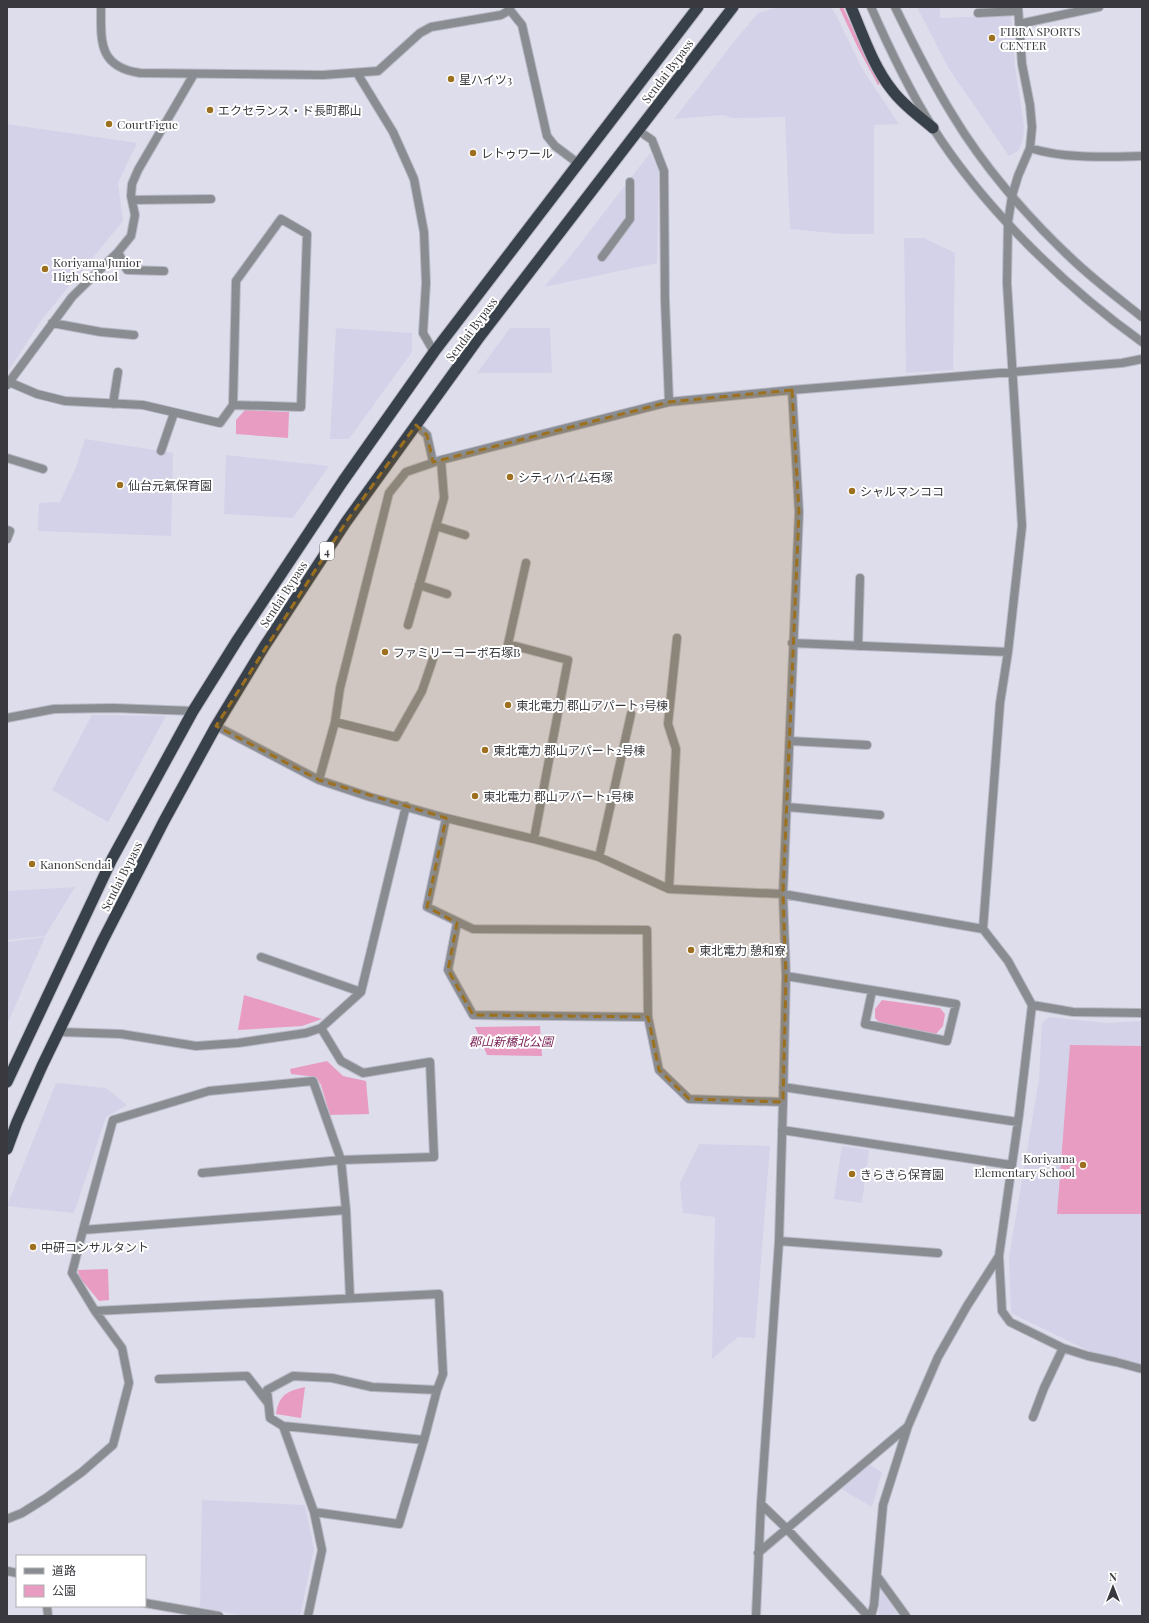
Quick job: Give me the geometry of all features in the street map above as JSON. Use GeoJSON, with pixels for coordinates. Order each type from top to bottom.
{"type":"FeatureCollection","features":[{"type":"Feature","properties":{"kind":"highway","name":"Sendai Bypass"},"geometry":{"type":"LineString","coordinates":[[7,1082],[112,859],[193,711],[238,639],[343,481],[434,352],[698,7]]}},
{"type":"Feature","properties":{"kind":"highway","name":"Sendai Bypass"},"geometry":{"type":"LineString","coordinates":[[7,1149],[20,1115],[103,940],[164,821],[216,726],[264,647],[342,528],[478,339],[733,7]]}},
{"type":"Feature","properties":{"kind":"highway"},"geometry":{"type":"LineString","coordinates":[[851,7],[875,63],[892,90],[933,128]]}},
{"type":"Feature","properties":{"kind":"street"},"geometry":{"type":"LineString","coordinates":[[101,7],[101,35],[103,50],[113,62],[125,71],[140,73],[323,75],[378,71],[420,33],[431,27],[501,15],[510,9],[522,25],[546,136],[555,146],[579,164]]}},
{"type":"Feature","properties":{"kind":"street"},"geometry":{"type":"LineString","coordinates":[[871,7],[890,52],[933,128],[968,176],[1008,222],[1069,284],[1142,342]]}},
{"type":"Feature","properties":{"kind":"street"},"geometry":{"type":"LineString","coordinates":[[896,7],[917,53],[952,115],[971,143],[1012,196],[1072,260],[1142,317]]}},
{"type":"Feature","properties":{"kind":"street"},"geometry":{"type":"LineString","coordinates":[[1019,24],[1099,7]]}},
{"type":"Feature","properties":{"kind":"street"},"geometry":{"type":"LineString","coordinates":[[978,13],[1018,9],[1022,64],[1030,105],[1032,127],[1030,148],[1018,176],[1012,196],[1008,222],[1007,283],[1022,526],[1008,652],[1000,703],[983,930]]}},
{"type":"Feature","properties":{"kind":"street"},"geometry":{"type":"LineString","coordinates":[[357,73],[393,132],[414,178],[424,232],[426,283],[423,333],[434,352]]}},
{"type":"Feature","properties":{"kind":"street"},"geometry":{"type":"LineString","coordinates":[[194,74],[138,170],[132,184],[132,200],[135,215],[131,236],[118,252],[72,297],[8,384],[37,394],[65,401],[143,405],[220,423],[233,405],[236,281],[281,219],[307,234],[301,407],[233,405]]}},
{"type":"Feature","properties":{"kind":"street"},"geometry":{"type":"LineString","coordinates":[[639,131],[652,140],[664,171],[665,300],[669,402]]}},
{"type":"Feature","properties":{"kind":"street"},"geometry":{"type":"LineString","coordinates":[[1030,148],[1042,152],[1095,157],[1142,156]]}},
{"type":"Feature","properties":{"kind":"street"},"geometry":{"type":"LineString","coordinates":[[602,258],[630,219],[630,182]]}},
{"type":"Feature","properties":{"kind":"street"},"geometry":{"type":"LineString","coordinates":[[132,200],[211,199]]}},
{"type":"Feature","properties":{"kind":"street"},"geometry":{"type":"LineString","coordinates":[[118,252],[127,270],[164,271]]}},
{"type":"Feature","properties":{"kind":"street"},"geometry":{"type":"LineString","coordinates":[[52,323],[101,332],[134,335]]}},
{"type":"Feature","properties":{"kind":"street"},"geometry":{"type":"LineString","coordinates":[[319,780],[335,722],[340,688],[389,493],[406,472],[437,461],[669,402],[792,390],[1122,363],[1142,359]]}},
{"type":"Feature","properties":{"kind":"street"},"geometry":{"type":"LineString","coordinates":[[113,404],[118,372]]}},
{"type":"Feature","properties":{"kind":"street"},"geometry":{"type":"LineString","coordinates":[[756,1616],[761,1504],[779,1241],[786,976],[783,894],[790,741],[792,643],[799,512],[792,390]]}},
{"type":"Feature","properties":{"kind":"street"},"geometry":{"type":"LineString","coordinates":[[161,451],[174,413]]}},
{"type":"Feature","properties":{"kind":"street"},"geometry":{"type":"LineString","coordinates":[[408,625],[444,498],[437,461],[427,435],[416,425]]}},
{"type":"Feature","properties":{"kind":"street"},"geometry":{"type":"LineString","coordinates":[[7,458],[43,469]]}},
{"type":"Feature","properties":{"kind":"street"},"geometry":{"type":"LineString","coordinates":[[436,526],[465,534]]}},
{"type":"Feature","properties":{"kind":"street"},"geometry":{"type":"LineString","coordinates":[[7,530],[10,531],[7,539]]}},
{"type":"Feature","properties":{"kind":"street"},"geometry":{"type":"LineString","coordinates":[[526,563],[508,644],[568,660],[534,839]]}},
{"type":"Feature","properties":{"kind":"street"},"geometry":{"type":"LineString","coordinates":[[858,646],[860,578]]}},
{"type":"Feature","properties":{"kind":"street"},"geometry":{"type":"LineString","coordinates":[[419,586],[447,594]]}},
{"type":"Feature","properties":{"kind":"street"},"geometry":{"type":"LineString","coordinates":[[669,889],[676,749],[668,724],[677,638]]}},
{"type":"Feature","properties":{"kind":"street"},"geometry":{"type":"LineString","coordinates":[[792,643],[1008,652]]}},
{"type":"Feature","properties":{"kind":"street"},"geometry":{"type":"LineString","coordinates":[[335,722],[396,737],[422,691],[434,656]]}},
{"type":"Feature","properties":{"kind":"street"},"geometry":{"type":"LineString","coordinates":[[7,718],[54,710],[113,708],[193,711]]}},
{"type":"Feature","properties":{"kind":"street"},"geometry":{"type":"LineString","coordinates":[[599,857],[630,714]]}},
{"type":"Feature","properties":{"kind":"street"},"geometry":{"type":"LineString","coordinates":[[216,726],[319,780],[370,797],[446,818],[534,839],[599,857],[669,889],[783,894],[983,930],[1008,961],[1032,1005],[1018,1122],[999,1256],[1002,1311],[1010,1322],[1063,1348],[1142,1370]]}},
{"type":"Feature","properties":{"kind":"street"},"geometry":{"type":"LineString","coordinates":[[790,741],[867,745]]}},
{"type":"Feature","properties":{"kind":"street"},"geometry":{"type":"LineString","coordinates":[[60,1032],[121,1034],[196,1046],[306,1033],[321,1028],[361,992],[370,960],[406,806]]}},
{"type":"Feature","properties":{"kind":"street"},"geometry":{"type":"LineString","coordinates":[[787,807],[880,815]]}},
{"type":"Feature","properties":{"kind":"street"},"geometry":{"type":"LineString","coordinates":[[446,818],[427,907],[473,930],[647,930],[648,1017],[659,1070],[689,1099],[783,1102]]}},
{"type":"Feature","properties":{"kind":"street"},"geometry":{"type":"LineString","coordinates":[[457,923],[448,970],[473,1015],[648,1017]]}},
{"type":"Feature","properties":{"kind":"street"},"geometry":{"type":"LineString","coordinates":[[261,957],[361,992]]}},
{"type":"Feature","properties":{"kind":"street"},"geometry":{"type":"LineString","coordinates":[[786,976],[956,1004],[947,1041],[865,1024],[872,991]]}},
{"type":"Feature","properties":{"kind":"street"},"geometry":{"type":"LineString","coordinates":[[1032,1005],[1076,1012],[1142,1013]]}},
{"type":"Feature","properties":{"kind":"street"},"geometry":{"type":"LineString","coordinates":[[202,1173],[341,1160],[434,1157],[430,1062],[363,1073],[341,1061],[321,1028]]}},
{"type":"Feature","properties":{"kind":"street"},"geometry":{"type":"LineString","coordinates":[[7,1517],[22,1513],[46,1498],[82,1472],[113,1445],[129,1383],[122,1348],[94,1311],[72,1273],[113,1120],[209,1091],[312,1081],[341,1160],[346,1210],[350,1298]]}},
{"type":"Feature","properties":{"kind":"street"},"geometry":{"type":"LineString","coordinates":[[783,1087],[1018,1122]]}},
{"type":"Feature","properties":{"kind":"street"},"geometry":{"type":"LineString","coordinates":[[782,1130],[1011,1165]]}},
{"type":"Feature","properties":{"kind":"street"},"geometry":{"type":"LineString","coordinates":[[83,1230],[346,1210]]}},
{"type":"Feature","properties":{"kind":"street"},"geometry":{"type":"LineString","coordinates":[[779,1241],[938,1253]]}},
{"type":"Feature","properties":{"kind":"street"},"geometry":{"type":"LineString","coordinates":[[871,1616],[874,1605],[883,1505],[908,1426],[938,1357],[967,1306],[999,1256]]}},
{"type":"Feature","properties":{"kind":"street"},"geometry":{"type":"LineString","coordinates":[[94,1311],[439,1294],[443,1374],[437,1390],[399,1524],[314,1512]]}},
{"type":"Feature","properties":{"kind":"street"},"geometry":{"type":"LineString","coordinates":[[1032,1417],[1063,1348]]}},
{"type":"Feature","properties":{"kind":"street"},"geometry":{"type":"LineString","coordinates":[[159,1379],[247,1376],[268,1403]]}},
{"type":"Feature","properties":{"kind":"street"},"geometry":{"type":"LineString","coordinates":[[424,1440],[283,1426],[270,1418],[268,1390],[293,1376],[332,1378],[372,1387],[437,1390]]}},
{"type":"Feature","properties":{"kind":"street"},"geometry":{"type":"LineString","coordinates":[[283,1426],[314,1512],[322,1550],[308,1616]]}},
{"type":"Feature","properties":{"kind":"street"},"geometry":{"type":"LineString","coordinates":[[758,1553],[908,1426]]}},
{"type":"Feature","properties":{"kind":"street"},"geometry":{"type":"LineString","coordinates":[[761,1504],[787,1529],[868,1616]]}},
{"type":"Feature","properties":{"kind":"street"},"geometry":{"type":"LineString","coordinates":[[877,1576],[906,1616]]}},
{"type":"Feature","properties":{"kind":"street"},"geometry":{"type":"LineString","coordinates":[[146,1603],[219,1616]]}},
{"type":"Feature","properties":{"kind":"highlighted area"},"geometry":{"type":"Polygon","coordinates":[[[792,390],[799,512],[783,894],[786,976],[783,1102],[689,1099],[659,1070],[648,1017],[473,1015],[448,970],[457,923],[427,907],[446,818],[319,780],[216,726],[346,522],[416,425],[427,435],[433,462],[669,402],[792,390]]]}},
{"type":"Feature","properties":{"kind":"shaded area"},"geometry":{"type":"Polygon","coordinates":[[[779,7],[831,7],[863,70],[899,124],[874,125],[874,234],[843,234],[790,229],[785,117],[732,118],[723,115],[674,119],[758,13],[779,7]]]}},
{"type":"Feature","properties":{"kind":"shaded area"},"geometry":{"type":"Polygon","coordinates":[[[917,7],[940,7],[940,18],[1011,15],[1015,66],[1024,126],[1023,140],[1018,151],[1009,156],[949,69],[917,7]]]}},
{"type":"Feature","properties":{"kind":"shaded area","name":"Koriyama Junior High School"},"geometry":{"type":"Polygon","coordinates":[[[7,124],[137,143],[118,183],[123,221],[43,318],[7,373],[7,124]]]}},
{"type":"Feature","properties":{"kind":"shaded area"},"geometry":{"type":"Polygon","coordinates":[[[650,153],[659,171],[657,263],[544,287],[569,258],[650,153]]]}},
{"type":"Feature","properties":{"kind":"shaded area"},"geometry":{"type":"Polygon","coordinates":[[[904,238],[924,238],[955,253],[953,370],[906,373],[904,238]]]}},
{"type":"Feature","properties":{"kind":"shaded area"},"geometry":{"type":"Polygon","coordinates":[[[336,328],[412,333],[412,352],[349,439],[330,439],[336,328]]]}},
{"type":"Feature","properties":{"kind":"shaded area"},"geometry":{"type":"Polygon","coordinates":[[[510,328],[550,328],[552,373],[477,373],[510,328]]]}},
{"type":"Feature","properties":{"kind":"shaded area","name":"仙台元氣保育園"},"geometry":{"type":"Polygon","coordinates":[[[85,439],[173,453],[171,536],[38,531],[39,503],[60,502],[76,467],[85,439]]]}},
{"type":"Feature","properties":{"kind":"shaded area"},"geometry":{"type":"Polygon","coordinates":[[[226,455],[329,466],[293,518],[224,514],[226,455]]]}},
{"type":"Feature","properties":{"kind":"shaded area"},"geometry":{"type":"Polygon","coordinates":[[[92,715],[166,716],[108,822],[52,790],[92,715]]]}},
{"type":"Feature","properties":{"kind":"shaded area"},"geometry":{"type":"Polygon","coordinates":[[[75,887],[45,936],[7,940],[7,891],[75,887]]]}},
{"type":"Feature","properties":{"kind":"shaded area"},"geometry":{"type":"Polygon","coordinates":[[[45,937],[7,1025],[7,942],[45,937]]]}},
{"type":"Feature","properties":{"kind":"shaded area","name":"Koriyama Elementary School"},"geometry":{"type":"Polygon","coordinates":[[[1049,1017],[1106,1023],[1142,1021],[1142,1364],[1089,1351],[1011,1313],[1009,1257],[1039,1080],[1042,1023],[1049,1017]]]}},
{"type":"Feature","properties":{"kind":"shaded area"},"geometry":{"type":"Polygon","coordinates":[[[56,1083],[106,1088],[127,1105],[106,1117],[74,1213],[7,1206],[56,1083]]]}},
{"type":"Feature","properties":{"kind":"shaded area"},"geometry":{"type":"Polygon","coordinates":[[[699,1144],[770,1146],[755,1338],[738,1337],[712,1359],[715,1217],[683,1213],[680,1183],[699,1144]]]}},
{"type":"Feature","properties":{"kind":"shaded area","name":"きらきら保育園"},"geometry":{"type":"Polygon","coordinates":[[[842,1146],[869,1150],[862,1203],[834,1199],[842,1146]]]}},
{"type":"Feature","properties":{"kind":"shaded area"},"geometry":{"type":"Polygon","coordinates":[[[870,1465],[882,1472],[872,1507],[841,1489],[870,1465]]]}},
{"type":"Feature","properties":{"kind":"shaded area"},"geometry":{"type":"Polygon","coordinates":[[[202,1500],[305,1505],[314,1549],[300,1616],[244,1616],[200,1607],[202,1500]]]}},
{"type":"Feature","properties":{"kind":"shaded area"},"geometry":{"type":"Polygon","coordinates":[[[881,1591],[899,1616],[879,1616],[878,1613],[881,1591]]]}},
{"type":"Feature","properties":{"kind":"green space"},"geometry":{"type":"Polygon","coordinates":[[[839,7],[843,7],[872,70],[881,83],[878,85],[858,48],[839,7]]]}},
{"type":"Feature","properties":{"kind":"green space"},"geometry":{"type":"Polygon","coordinates":[[[245,410],[289,412],[288,438],[236,434],[236,420],[245,410]]]}},
{"type":"Feature","properties":{"kind":"green space"},"geometry":{"type":"Polygon","coordinates":[[[244,995],[322,1019],[302,1026],[238,1030],[244,995]]]}},
{"type":"Feature","properties":{"kind":"green space"},"geometry":{"type":"Polygon","coordinates":[[[882,1000],[940,1008],[945,1014],[943,1026],[936,1034],[880,1023],[875,1018],[875,1009],[882,1000]]]}},
{"type":"Feature","properties":{"kind":"green space","name":"郡山新橋北公園"},"geometry":{"type":"Polygon","coordinates":[[[540,1026],[542,1056],[487,1055],[475,1027],[540,1026]]]}},
{"type":"Feature","properties":{"kind":"green space"},"geometry":{"type":"Polygon","coordinates":[[[1070,1045],[1142,1046],[1142,1214],[1057,1214],[1070,1045]]]}},
{"type":"Feature","properties":{"kind":"green space"},"geometry":{"type":"Polygon","coordinates":[[[327,1061],[343,1076],[366,1081],[369,1114],[330,1115],[321,1085],[316,1077],[291,1074],[290,1069],[327,1061]]]}},
{"type":"Feature","properties":{"kind":"green space"},"geometry":{"type":"Polygon","coordinates":[[[108,1269],[109,1300],[99,1301],[79,1277],[78,1270],[108,1269]]]}},
{"type":"Feature","properties":{"kind":"green space"},"geometry":{"type":"Polygon","coordinates":[[[305,1387],[301,1418],[276,1414],[279,1402],[285,1394],[305,1387]]]}},
{"type":"Feature","properties":{"kind":"place","name":"FIBRA SPORTS CENTER"},"geometry":{"type":"Point","coordinates":[992,38]}},
{"type":"Feature","properties":{"kind":"place","name":"星ハイツ3"},"geometry":{"type":"Point","coordinates":[451,79]}},
{"type":"Feature","properties":{"kind":"place","name":"エクセランス・ド長町郡山"},"geometry":{"type":"Point","coordinates":[210,110]}},
{"type":"Feature","properties":{"kind":"place","name":"CourtFigue"},"geometry":{"type":"Point","coordinates":[109,124]}},
{"type":"Feature","properties":{"kind":"place","name":"レトゥワール"},"geometry":{"type":"Point","coordinates":[473,153]}},
{"type":"Feature","properties":{"kind":"place","name":"Koriyama Junior High School"},"geometry":{"type":"Point","coordinates":[45,269]}},
{"type":"Feature","properties":{"kind":"place","name":"シティハイム石塚"},"geometry":{"type":"Point","coordinates":[510,477]}},
{"type":"Feature","properties":{"kind":"place","name":"仙台元氣保育園"},"geometry":{"type":"Point","coordinates":[120,485]}},
{"type":"Feature","properties":{"kind":"place","name":"シャルマンココ"},"geometry":{"type":"Point","coordinates":[852,491]}},
{"type":"Feature","properties":{"kind":"place","name":"ファミリーコーポ石塚B"},"geometry":{"type":"Point","coordinates":[385,652]}},
{"type":"Feature","properties":{"kind":"place","name":"東北電力 郡山アパート3号棟"},"geometry":{"type":"Point","coordinates":[508,705]}},
{"type":"Feature","properties":{"kind":"place","name":"東北電力 郡山アパート2号棟"},"geometry":{"type":"Point","coordinates":[485,750]}},
{"type":"Feature","properties":{"kind":"place","name":"東北電力 郡山アパート1号棟"},"geometry":{"type":"Point","coordinates":[475,796]}},
{"type":"Feature","properties":{"kind":"place","name":"KanonSendai"},"geometry":{"type":"Point","coordinates":[32,864]}},
{"type":"Feature","properties":{"kind":"place","name":"東北電力 憩和寮"},"geometry":{"type":"Point","coordinates":[691,950]}},
{"type":"Feature","properties":{"kind":"place","name":"Koriyama Elementary School"},"geometry":{"type":"Point","coordinates":[1083,1165]}},
{"type":"Feature","properties":{"kind":"place","name":"きらきら保育園"},"geometry":{"type":"Point","coordinates":[852,1174]}},
{"type":"Feature","properties":{"kind":"place","name":"中研コンサルタント"},"geometry":{"type":"Point","coordinates":[33,1247]}}]}
